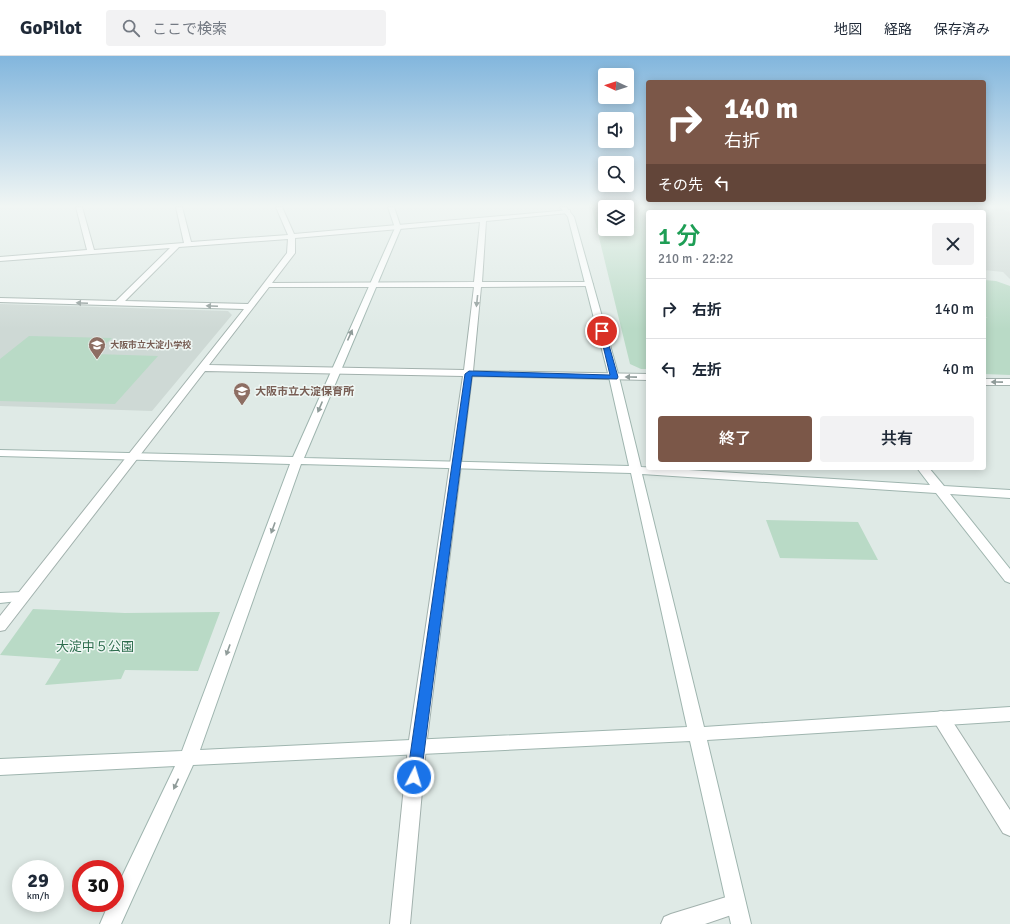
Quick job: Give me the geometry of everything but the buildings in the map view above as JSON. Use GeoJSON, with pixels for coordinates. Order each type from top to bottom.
{"type":"FeatureCollection","features":[{"type":"Feature","properties":{"kind":"street"},"geometry":{"type":"LineString","coordinates":[[90,248],[91,252]]}},
{"type":"Feature","properties":{"kind":"street"},"geometry":{"type":"LineString","coordinates":[[0,259],[155,248]]}},
{"type":"Feature","properties":{"kind":"street"},"geometry":{"type":"LineString","coordinates":[[118,304],[174,248]]}},
{"type":"Feature","properties":{"kind":"street"},"geometry":{"type":"LineString","coordinates":[[0,626],[131,457],[204,368],[251,307],[291,253],[291,248]]}},
{"type":"Feature","properties":{"kind":"street"},"geometry":{"type":"LineString","coordinates":[[110,924],[188,758],[297,461],[334,370],[389,248]]}},
{"type":"Feature","properties":{"kind":"street"},"geometry":{"type":"LineString","coordinates":[[400,924],[417,747],[469,374],[480,248]]}},
{"type":"Feature","properties":{"kind":"street"},"geometry":{"type":"LineString","coordinates":[[579,248],[614,377],[741,924]]}},
{"type":"Feature","properties":{"kind":"street"},"geometry":{"type":"LineString","coordinates":[[267,285],[589,284]]}},
{"type":"Feature","properties":{"kind":"street"},"geometry":{"type":"LineString","coordinates":[[0,300],[251,307]]}},
{"type":"Feature","properties":{"kind":"street"},"geometry":{"type":"LineString","coordinates":[[204,368],[646,378]]}},
{"type":"Feature","properties":{"kind":"street"},"geometry":{"type":"LineString","coordinates":[[986,382],[1010,382]]}},
{"type":"Feature","properties":{"kind":"street"},"geometry":{"type":"LineString","coordinates":[[0,453],[635,470],[1010,494]]}},
{"type":"Feature","properties":{"kind":"street"},"geometry":{"type":"LineString","coordinates":[[925,470],[1010,578]]}},
{"type":"Feature","properties":{"kind":"street"},"geometry":{"type":"LineString","coordinates":[[0,598],[22,597]]}},
{"type":"Feature","properties":{"kind":"street"},"geometry":{"type":"LineString","coordinates":[[0,767],[697,734],[1010,714]]}},
{"type":"Feature","properties":{"kind":"street"},"geometry":{"type":"LineString","coordinates":[[941,718],[1010,827]]}},
{"type":"Feature","properties":{"kind":"street"},"geometry":{"type":"LineString","coordinates":[[671,924],[736,904]]}},
{"type":"Feature","properties":{"kind":"shaded area"},"geometry":{"type":"Polygon","coordinates":[[[986,248],[1010,248],[1010,279],[1003,272],[986,270],[986,248]]]}},
{"type":"Feature","properties":{"kind":"shaded area","name":"大阪市立大淀小学校"},"geometry":{"type":"Polygon","coordinates":[[[0,304],[228,311],[232,315],[152,411],[0,406],[0,304]]]}},
{"type":"Feature","properties":{"kind":"green space"},"geometry":{"type":"Polygon","coordinates":[[[601,248],[646,248],[646,369],[641,369],[630,364],[601,248]]]}},
{"type":"Feature","properties":{"kind":"green space"},"geometry":{"type":"Polygon","coordinates":[[[986,280],[996,281],[1010,286],[1010,375],[986,374],[986,318],[988,318],[986,318],[986,280]]]}},
{"type":"Feature","properties":{"kind":"green space"},"geometry":{"type":"Polygon","coordinates":[[[29,336],[112,338],[95,354],[158,356],[115,404],[0,401],[0,359],[29,336]]]}},
{"type":"Feature","properties":{"kind":"green space"},"geometry":{"type":"Polygon","coordinates":[[[766,520],[858,522],[878,560],[780,558],[766,520]]]}},
{"type":"Feature","properties":{"kind":"green space","name":"大淀中５公園"},"geometry":{"type":"Polygon","coordinates":[[[33,609],[125,613],[220,612],[198,671],[125,670],[121,679],[45,685],[61,659],[0,655],[33,609]]]}},
{"type":"Feature","properties":{"kind":"place","name":"大阪市立大淀小学校"},"geometry":{"type":"Point","coordinates":[97,360]}},
{"type":"Feature","properties":{"kind":"place","name":"大阪市立大淀保育所"},"geometry":{"type":"Point","coordinates":[242,406]}},
{"type":"Feature","properties":{"kind":"route"},"geometry":{"type":"LineString","coordinates":[[414,777],[469,374],[614,377],[602,331]]}}]}
